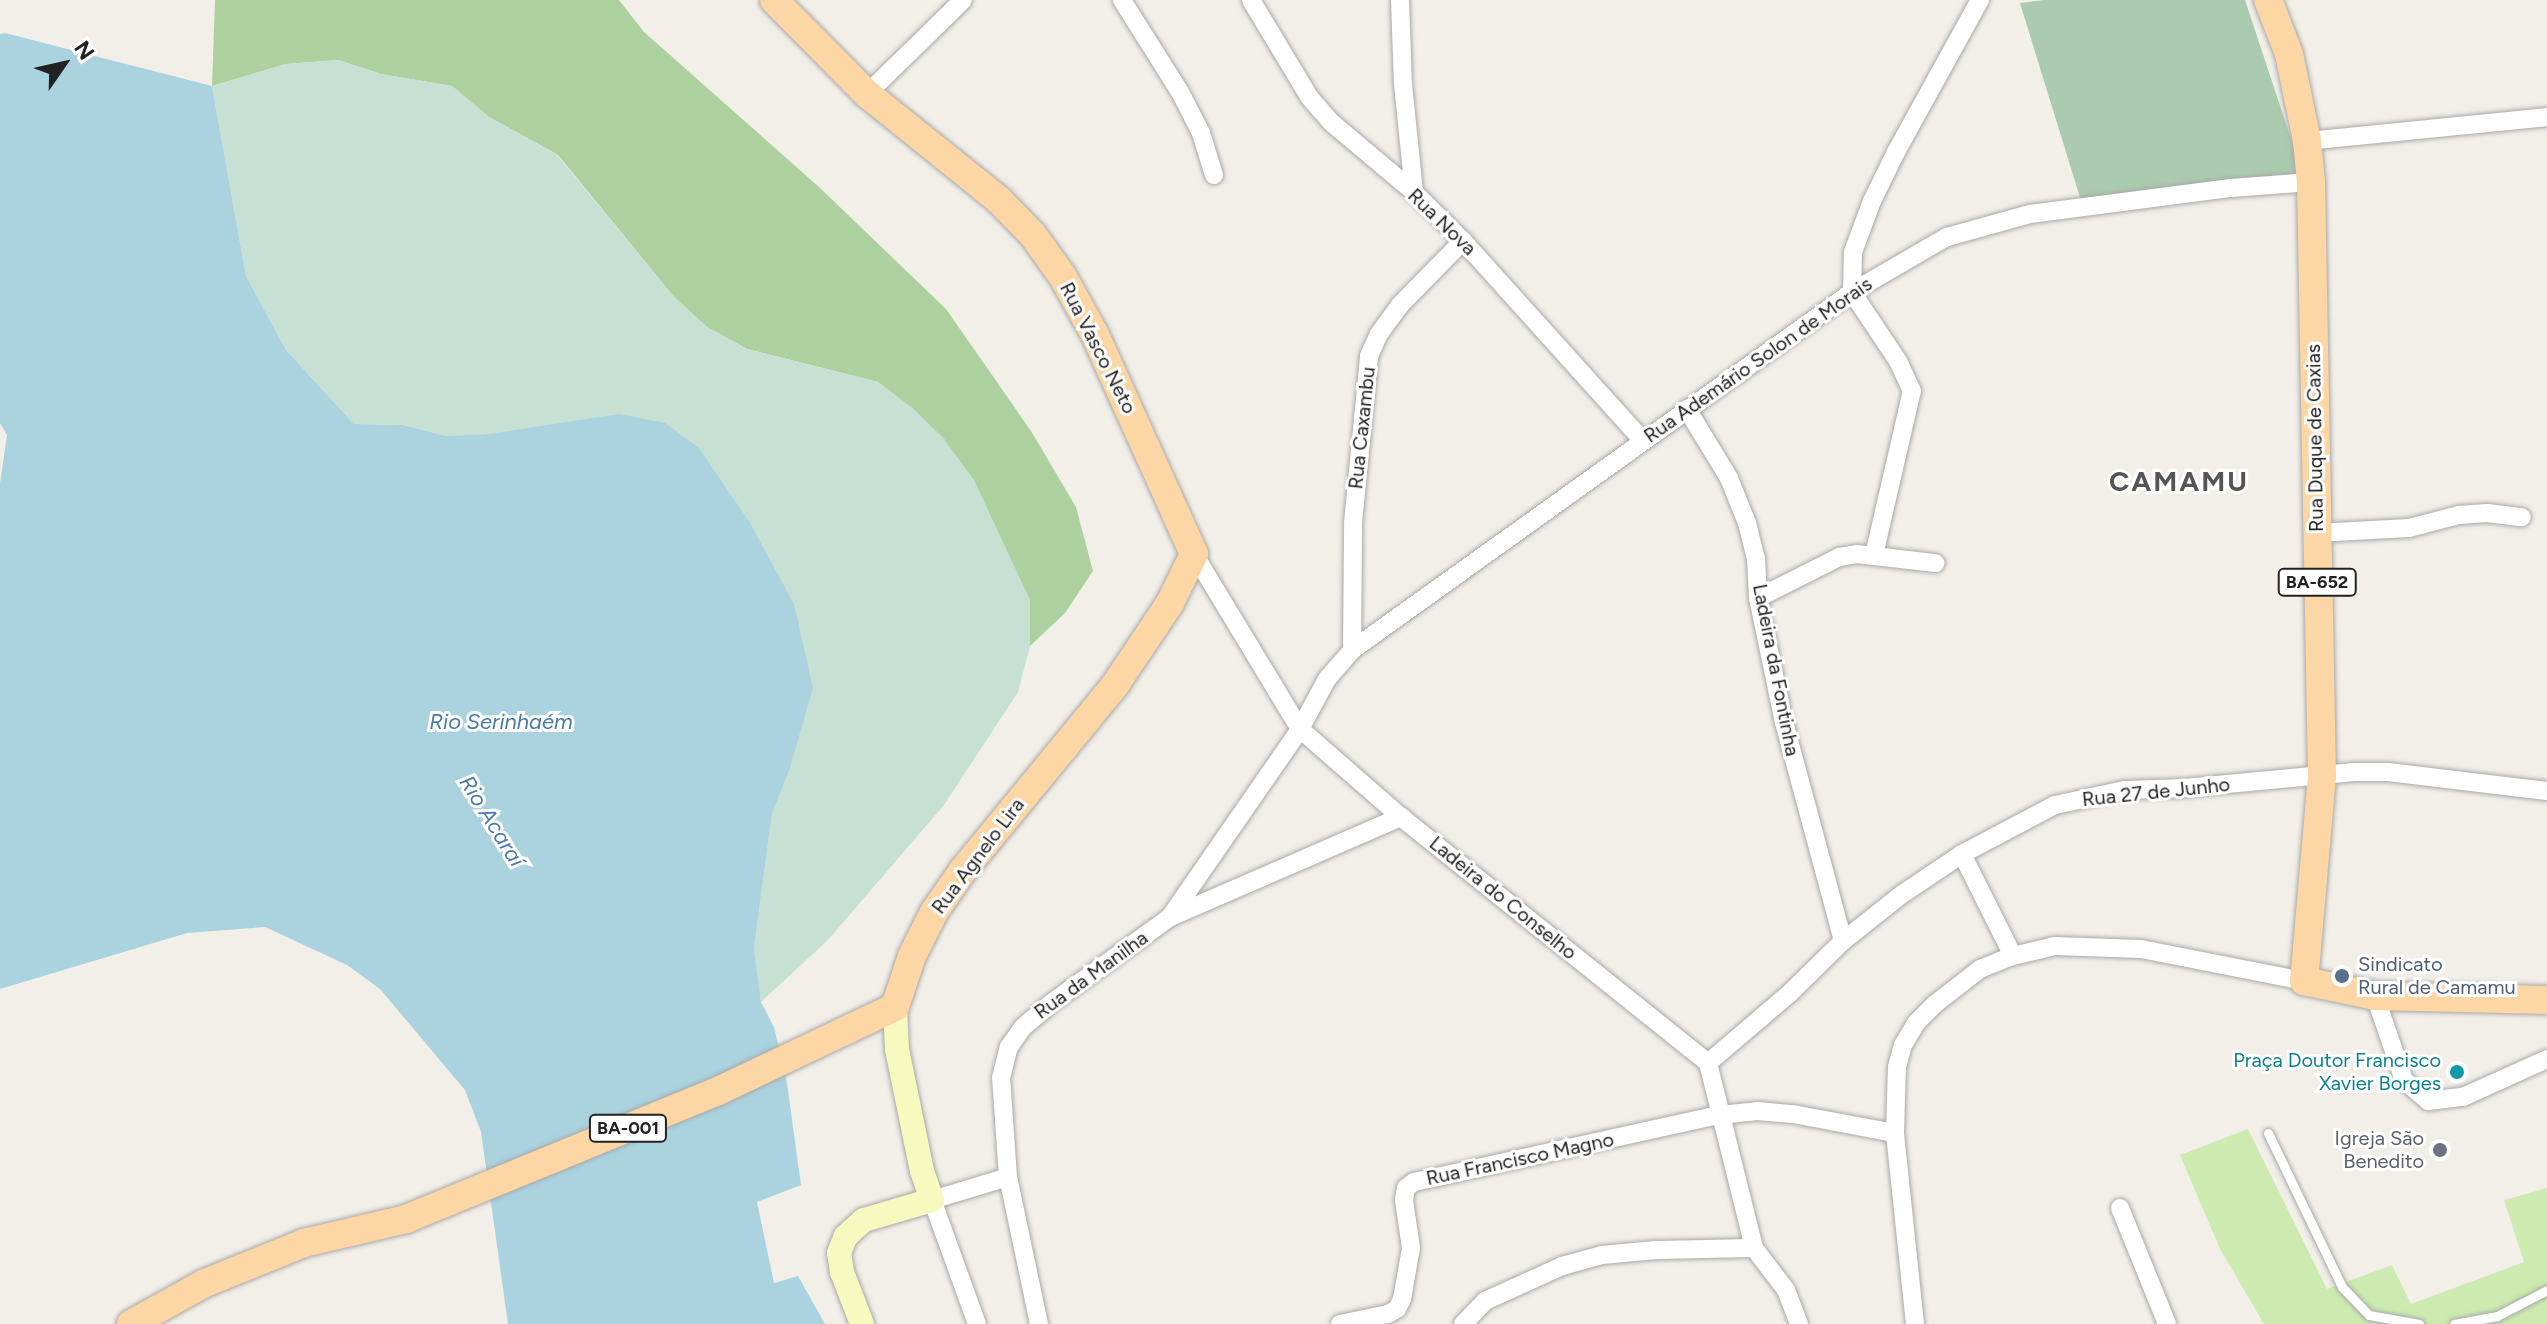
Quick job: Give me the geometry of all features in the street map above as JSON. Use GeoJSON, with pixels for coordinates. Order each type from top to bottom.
{"type":"FeatureCollection","features":[{"type":"Feature","properties":{"kind":"main road","name":"Rua Vasco Neto"},"geometry":{"type":"LineString","coordinates":[[774,0],[867,94],[999,200],[1033,235],[1063,277],[1094,333],[1194,554]]}},
{"type":"Feature","properties":{"kind":"main road","name":"BA-652"},"geometry":{"type":"LineString","coordinates":[[2268,0],[2289,54],[2307,141],[2311,182]]}},
{"type":"Feature","properties":{"kind":"main road","name":"Rua Duque de Caxias"},"geometry":{"type":"LineString","coordinates":[[2304,981],[2322,776],[2311,182]]}},
{"type":"Feature","properties":{"kind":"main road","name":"Rua Agnelo Lira"},"geometry":{"type":"LineString","coordinates":[[895,1007],[912,956],[934,912],[964,869],[1115,685],[1170,603],[1194,554]]}},
{"type":"Feature","properties":{"kind":"main road"},"geometry":{"type":"LineString","coordinates":[[2304,981],[2375,996],[2547,1000]]}},
{"type":"Feature","properties":{"kind":"main road","name":"BA-001"},"geometry":{"type":"LineString","coordinates":[[131,1324],[205,1283],[304,1243],[406,1219],[716,1092],[895,1007]]}},
{"type":"Feature","properties":{"kind":"street"},"geometry":{"type":"LineString","coordinates":[[867,94],[963,0]]}},
{"type":"Feature","properties":{"kind":"street"},"geometry":{"type":"LineString","coordinates":[[1122,0],[1180,92],[1201,133],[1214,175]]}},
{"type":"Feature","properties":{"kind":"street","name":"Rua Nova"},"geometry":{"type":"LineString","coordinates":[[1251,0],[1310,98],[1364,153],[1414,192],[1463,241],[1642,440]]}},
{"type":"Feature","properties":{"kind":"street"},"geometry":{"type":"LineString","coordinates":[[1400,0],[1414,192]]}},
{"type":"Feature","properties":{"kind":"street"},"geometry":{"type":"LineString","coordinates":[[1874,555],[1912,391],[1898,361],[1852,292],[1853,252],[1872,201],[1980,0]]}},
{"type":"Feature","properties":{"kind":"street"},"geometry":{"type":"LineString","coordinates":[[2307,141],[2547,117]]}},
{"type":"Feature","properties":{"kind":"street","name":"Rua Ademário Solon de Morais"},"geometry":{"type":"LineString","coordinates":[[1300,729],[1327,679],[1352,650],[1852,292],[1947,237],[2004,218],[2147,197],[2311,182]]}},
{"type":"Feature","properties":{"kind":"street","name":"Rua Caxambu"},"geometry":{"type":"LineString","coordinates":[[1352,650],[1353,523],[1369,356],[1379,334],[1400,305],[1463,241]]}},
{"type":"Feature","properties":{"kind":"street","name":"Ladeira da Fontinha"},"geometry":{"type":"LineString","coordinates":[[1687,409],[1729,478],[1747,523],[1756,558],[1758,598],[1812,835],[1843,941]]}},
{"type":"Feature","properties":{"kind":"street"},"geometry":{"type":"LineString","coordinates":[[2316,533],[2409,528],[2459,515],[2487,513],[2522,517]]}},
{"type":"Feature","properties":{"kind":"street","name":"Rua Vasco Neto"},"geometry":{"type":"LineString","coordinates":[[1194,554],[1300,729]]}},
{"type":"Feature","properties":{"kind":"street"},"geometry":{"type":"LineString","coordinates":[[1758,598],[1839,557],[1874,555],[1935,563]]}},
{"type":"Feature","properties":{"kind":"street","name":"Ladeira do Conselho"},"geometry":{"type":"LineString","coordinates":[[1300,729],[1401,817],[1708,1063]]}},
{"type":"Feature","properties":{"kind":"street","name":"Rua da Manilha"},"geometry":{"type":"LineString","coordinates":[[1170,917],[1300,729]]}},
{"type":"Feature","properties":{"kind":"street","name":"Rua 27 de Junho"},"geometry":{"type":"LineString","coordinates":[[1708,1063],[1790,993],[1843,941],[1901,895],[1962,854],[2042,811],[2084,796],[2388,772],[2547,791]]}},
{"type":"Feature","properties":{"kind":"street","name":"Rua da Manilha"},"geometry":{"type":"LineString","coordinates":[[1039,1324],[1008,1177],[1001,1078],[1009,1047],[1023,1027],[1170,917],[1401,817]]}},
{"type":"Feature","properties":{"kind":"street"},"geometry":{"type":"LineString","coordinates":[[1962,854],[2013,956]]}},
{"type":"Feature","properties":{"kind":"street"},"geometry":{"type":"LineString","coordinates":[[1915,1324],[1895,1133],[1897,1067],[1903,1045],[1916,1023],[1957,984],[1980,969],[2013,956],[2055,946],[2141,949],[2304,981]]}},
{"type":"Feature","properties":{"kind":"street"},"geometry":{"type":"LineString","coordinates":[[2375,996],[2404,1080],[2428,1101],[2463,1097],[2547,1059]]}},
{"type":"Feature","properties":{"kind":"street","name":"Rua Agnelo Lira"},"geometry":{"type":"LineString","coordinates":[[895,1007],[897,1049],[922,1171],[932,1200]]}},
{"type":"Feature","properties":{"kind":"street"},"geometry":{"type":"LineString","coordinates":[[1708,1063],[1754,1248],[1786,1290],[1796,1308],[1799,1324]]}},
{"type":"Feature","properties":{"kind":"street"},"geometry":{"type":"LineString","coordinates":[[1720,1115],[1757,1111],[1793,1114],[1895,1133]]}},
{"type":"Feature","properties":{"kind":"street","name":"Rua Francisco Magno"},"geometry":{"type":"LineString","coordinates":[[1340,1324],[1388,1314],[1397,1309],[1402,1299],[1411,1248],[1404,1200],[1406,1188],[1414,1182],[1720,1115]]}},
{"type":"Feature","properties":{"kind":"street"},"geometry":{"type":"LineString","coordinates":[[862,1324],[842,1272],[839,1253],[846,1236],[864,1220],[1008,1177]]}},
{"type":"Feature","properties":{"kind":"street"},"geometry":{"type":"LineString","coordinates":[[932,1200],[977,1324]]}},
{"type":"Feature","properties":{"kind":"street"},"geometry":{"type":"LineString","coordinates":[[2120,1208],[2167,1324]]}},
{"type":"Feature","properties":{"kind":"street"},"geometry":{"type":"LineString","coordinates":[[1463,1324],[1485,1301],[1531,1277],[1602,1255],[1656,1250],[1754,1248]]}},
{"type":"Feature","properties":{"kind":"lane"},"geometry":{"type":"LineString","coordinates":[[2268,1133],[2342,1287],[2369,1315],[2419,1324]]}},
{"type":"Feature","properties":{"kind":"lane"},"geometry":{"type":"LineString","coordinates":[[2454,1324],[2497,1316],[2547,1290]]}},
{"type":"Feature","properties":{"kind":"green space"},"geometry":{"type":"Polygon","coordinates":[[[215,0],[619,0],[644,32],[819,187],[946,309],[1031,431],[1076,507],[1093,571],[1065,613],[1030,646],[1030,600],[944,439],[912,408],[878,382],[747,349],[707,327],[674,297],[558,155],[489,117],[452,86],[381,74],[338,60],[286,64],[212,86],[215,0]]]}},
{"type":"Feature","properties":{"kind":"green space"},"geometry":{"type":"Polygon","coordinates":[[[2044,0],[2245,0],[2301,169],[2298,178],[2082,204],[2020,3],[2044,0]]]}},
{"type":"Feature","properties":{"kind":"green space"},"geometry":{"type":"Polygon","coordinates":[[[338,60],[381,74],[452,86],[489,117],[557,155],[674,297],[707,327],[747,349],[878,382],[912,408],[944,439],[974,480],[1030,600],[1030,646],[1018,692],[944,805],[828,940],[761,1002],[754,948],[772,814],[789,771],[489,434],[446,436],[403,425],[354,424],[286,350],[246,276],[212,86],[286,64],[338,60]]]}},
{"type":"Feature","properties":{"kind":"green space"},"geometry":{"type":"Polygon","coordinates":[[[2248,1129],[2327,1289],[2392,1265],[2411,1304],[2524,1262],[2504,1200],[2547,1188],[2547,1324],[2264,1324],[2220,1249],[2180,1155],[2248,1129]]]}},
{"type":"Feature","properties":{"kind":"water","name":"Rio Serinhaém"},"geometry":{"type":"Polygon","coordinates":[[[0,34],[212,86],[246,276],[286,350],[354,424],[403,425],[446,436],[489,434],[619,414],[665,423],[699,448],[750,523],[794,604],[813,688],[789,771],[772,814],[754,948],[761,1002],[774,1027],[787,1083],[801,1185],[757,1202],[774,1283],[798,1276],[825,1324],[508,1324],[481,1132],[465,1090],[380,989],[347,965],[265,927],[187,933],[0,989],[0,483],[7,435],[0,423],[0,34]]]}},
{"type":"Feature","properties":{"kind":"place","name":"Sindicato Rural de Camamu"},"geometry":{"type":"Point","coordinates":[2342,976]}},
{"type":"Feature","properties":{"kind":"place","name":"Praça Doutor Francisco Xavier Borges"},"geometry":{"type":"Point","coordinates":[2457,1072]}},
{"type":"Feature","properties":{"kind":"place","name":"Igreja São Benedito"},"geometry":{"type":"Point","coordinates":[2440,1150]}},
{"type":"Feature","properties":{"kind":"district","name":"CAMAMU"},"geometry":{"type":"Point","coordinates":[2179,481]}},
{"type":"Feature","properties":{"kind":"water label","name":"Rio Acaraí"},"geometry":{"type":"Point","coordinates":[492,821]}}]}
